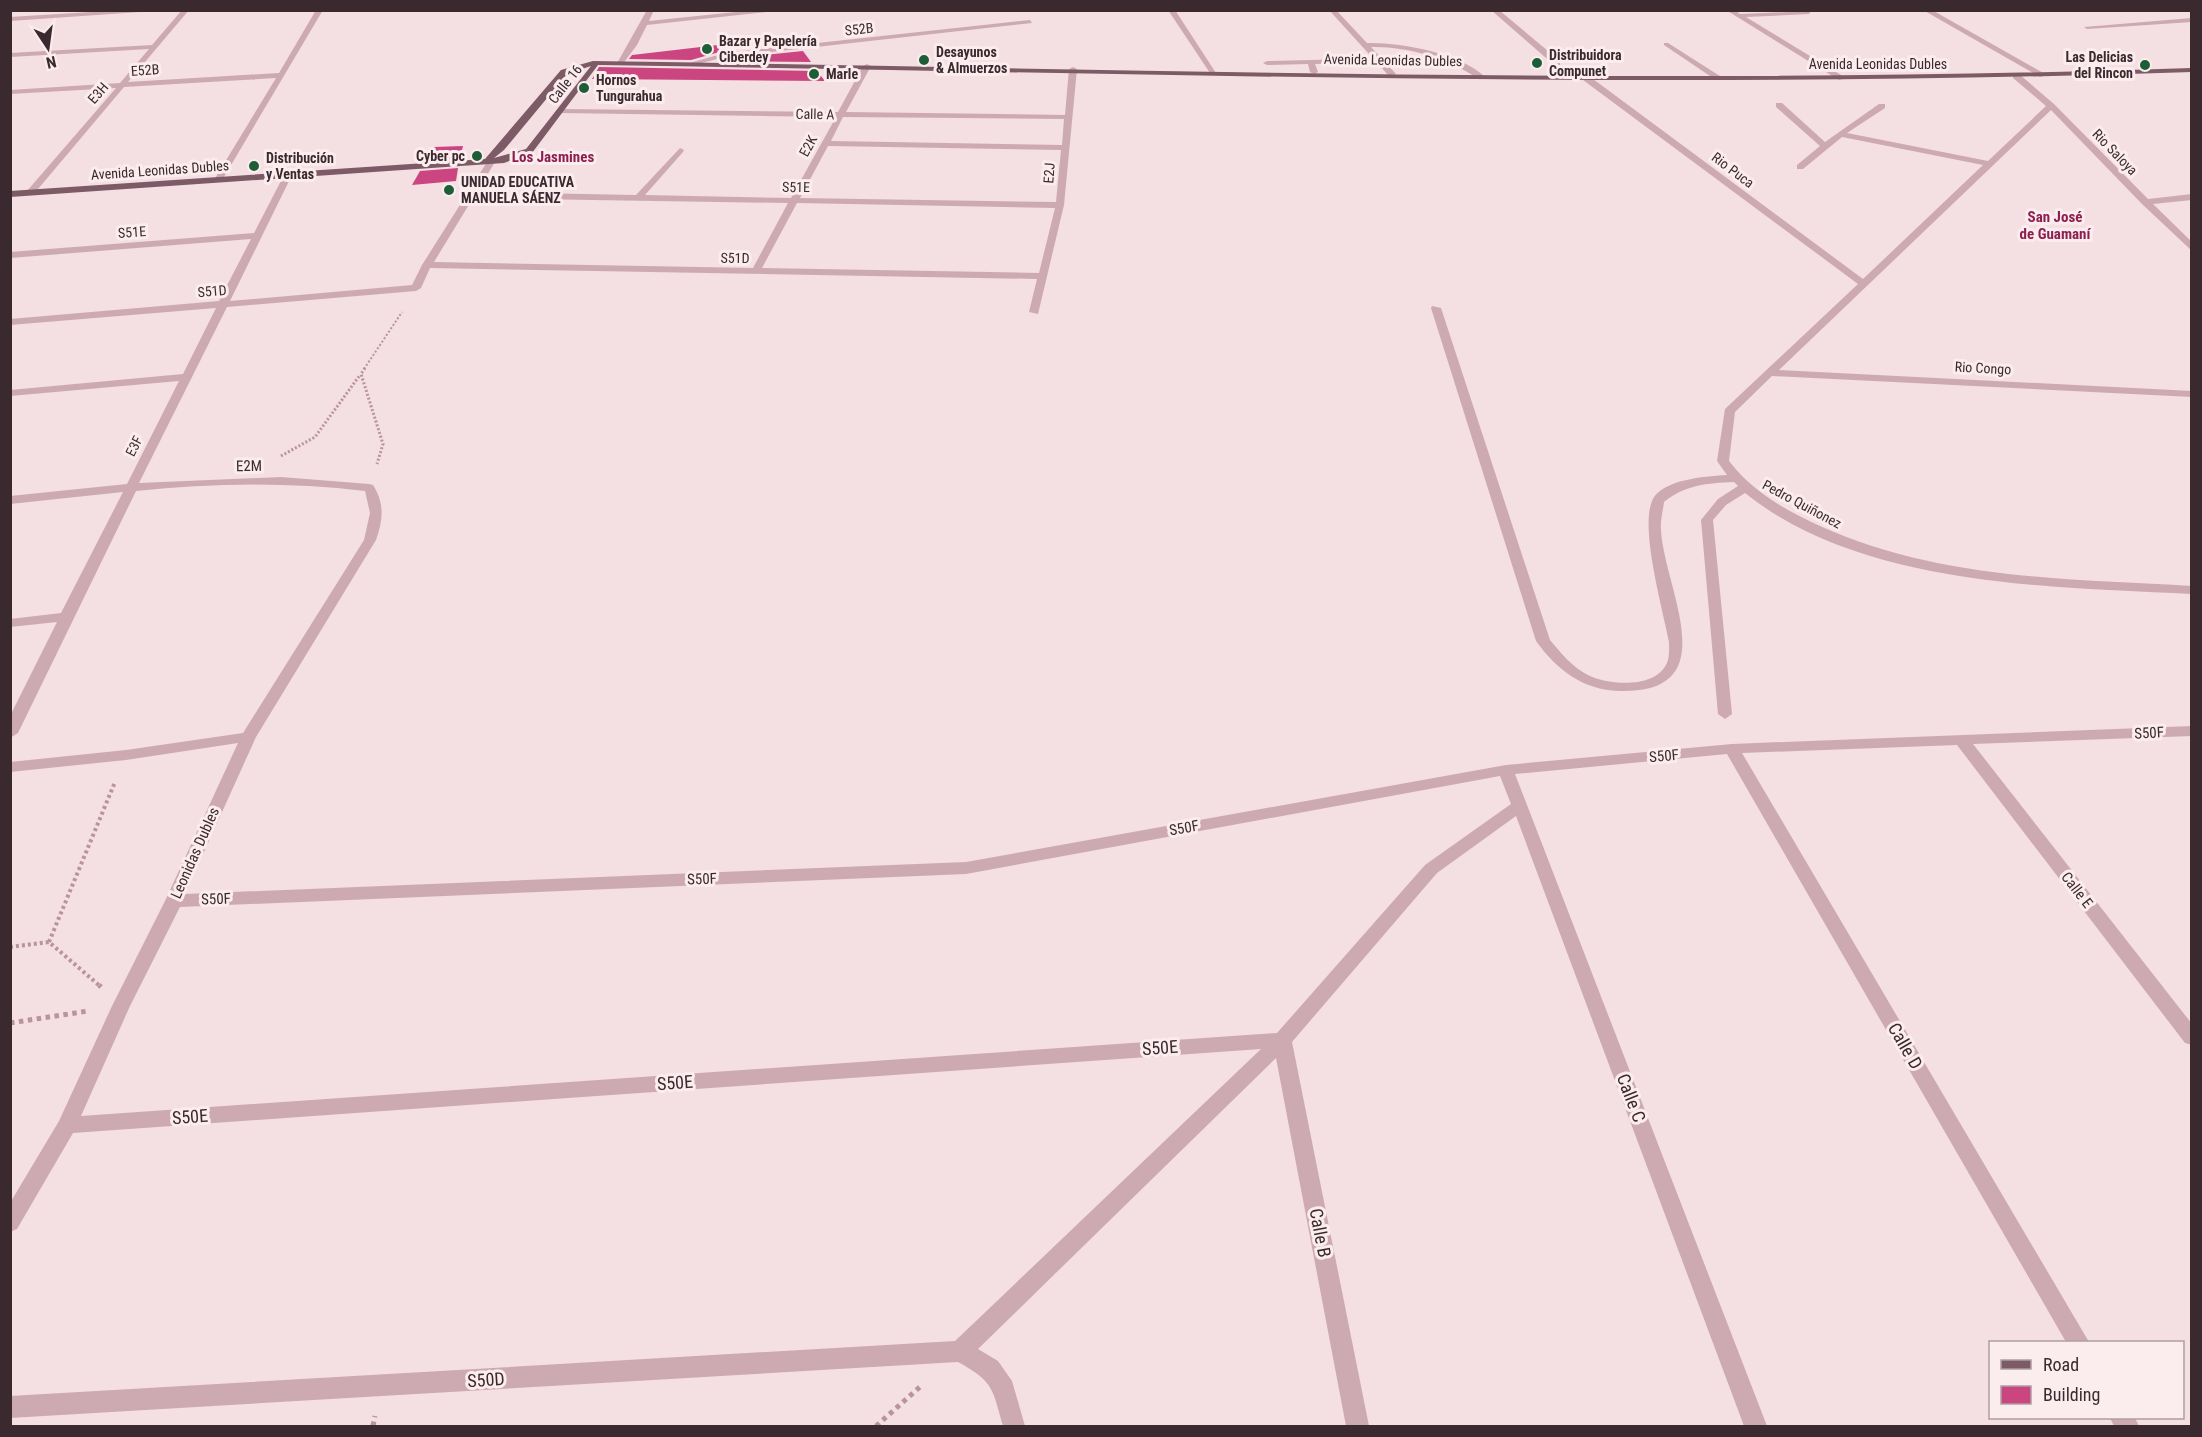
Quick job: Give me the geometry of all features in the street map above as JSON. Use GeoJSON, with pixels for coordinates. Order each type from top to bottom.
{"type":"FeatureCollection","features":[{"type":"Feature","properties":{"kind":"main road","name":"Avenida Leonidas Dubles"},"geometry":{"type":"LineString","coordinates":[[593,63],[1314,72],[1586,78],[2016,76],[2192,69]]}},
{"type":"Feature","properties":{"kind":"main road","name":"Calle 16"},"geometry":{"type":"LineString","coordinates":[[593,63],[595,68],[561,111],[530,151],[491,162],[490,156],[501,148],[564,72],[593,63]]}},
{"type":"Feature","properties":{"kind":"main road","name":"Avenida Leonidas Dubles"},"geometry":{"type":"LineString","coordinates":[[10,194],[491,162]]}},
{"type":"Feature","properties":{"kind":"street"},"geometry":{"type":"LineString","coordinates":[[29,18],[37,10]]}},
{"type":"Feature","properties":{"kind":"street"},"geometry":{"type":"LineString","coordinates":[[10,19],[166,10]]}},
{"type":"Feature","properties":{"kind":"street","name":"E3H"},"geometry":{"type":"LineString","coordinates":[[30,193],[186,10]]}},
{"type":"Feature","properties":{"kind":"street"},"geometry":{"type":"LineString","coordinates":[[218,180],[320,10]]}},
{"type":"Feature","properties":{"kind":"street"},"geometry":{"type":"LineString","coordinates":[[619,63],[633,45],[651,10]]}},
{"type":"Feature","properties":{"kind":"street"},"geometry":{"type":"LineString","coordinates":[[644,23],[781,10]]}},
{"type":"Feature","properties":{"kind":"street"},"geometry":{"type":"LineString","coordinates":[[1171,10],[1213,71]]}},
{"type":"Feature","properties":{"kind":"street"},"geometry":{"type":"LineString","coordinates":[[1332,10],[1392,74]]}},
{"type":"Feature","properties":{"kind":"street"},"geometry":{"type":"LineString","coordinates":[[1494,10],[1557,63]]}},
{"type":"Feature","properties":{"kind":"street"},"geometry":{"type":"LineString","coordinates":[[1729,10],[1842,78]]}},
{"type":"Feature","properties":{"kind":"street"},"geometry":{"type":"LineString","coordinates":[[1926,10],[2043,75]]}},
{"type":"Feature","properties":{"kind":"street"},"geometry":{"type":"LineString","coordinates":[[1737,16],[1809,12]]}},
{"type":"Feature","properties":{"kind":"street","name":"S52B"},"geometry":{"type":"LineString","coordinates":[[690,64],[725,55],[1030,22],[1023,15]]}},
{"type":"Feature","properties":{"kind":"street"},"geometry":{"type":"LineString","coordinates":[[2087,27],[2192,20]]}},
{"type":"Feature","properties":{"kind":"street"},"geometry":{"type":"LineString","coordinates":[[1666,44],[1719,78]]}},
{"type":"Feature","properties":{"kind":"street"},"geometry":{"type":"LineString","coordinates":[[1366,45],[1382,45],[1456,61],[1480,76]]}},
{"type":"Feature","properties":{"kind":"street"},"geometry":{"type":"LineString","coordinates":[[10,55],[155,46]]}},
{"type":"Feature","properties":{"kind":"street"},"geometry":{"type":"LineString","coordinates":[[1267,63],[1352,61]]}},
{"type":"Feature","properties":{"kind":"street"},"geometry":{"type":"LineString","coordinates":[[1311,62],[1314,72]]}},
{"type":"Feature","properties":{"kind":"street","name":"E2K"},"geometry":{"type":"LineString","coordinates":[[756,271],[867,66]]}},
{"type":"Feature","properties":{"kind":"street","name":"E2J"},"geometry":{"type":"LineString","coordinates":[[1034,312],[1060,205],[1072,69]]}},
{"type":"Feature","properties":{"kind":"street","name":"E52B"},"geometry":{"type":"LineString","coordinates":[[10,92],[281,75]]}},
{"type":"Feature","properties":{"kind":"street","name":"Rio Saloya"},"geometry":{"type":"LineString","coordinates":[[2016,76],[2051,106],[2190,246]]}},
{"type":"Feature","properties":{"kind":"street","name":"Rio Puca"},"geometry":{"type":"LineString","coordinates":[[1586,78],[1864,284]]}},
{"type":"Feature","properties":{"kind":"street"},"geometry":{"type":"LineString","coordinates":[[1779,105],[1825,146]]}},
{"type":"Feature","properties":{"kind":"street"},"geometry":{"type":"LineString","coordinates":[[1800,167],[1840,134],[1882,106]]}},
{"type":"Feature","properties":{"kind":"street"},"geometry":{"type":"LineString","coordinates":[[1739,483],[1723,461],[1729,411],[1773,373],[2051,106]]}},
{"type":"Feature","properties":{"kind":"street","name":"Calle A"},"geometry":{"type":"LineString","coordinates":[[561,111],[1068,117]]}},
{"type":"Feature","properties":{"kind":"street"},"geometry":{"type":"LineString","coordinates":[[1840,134],[1989,164]]}},
{"type":"Feature","properties":{"kind":"street"},"geometry":{"type":"LineString","coordinates":[[824,143],[1064,148]]}},
{"type":"Feature","properties":{"kind":"street"},"geometry":{"type":"LineString","coordinates":[[639,198],[680,150]]}},
{"type":"Feature","properties":{"kind":"street"},"geometry":{"type":"LineString","coordinates":[[416,288],[427,265],[491,162]]}},
{"type":"Feature","properties":{"kind":"street","name":"E3F"},"geometry":{"type":"LineString","coordinates":[[10,733],[66,616],[288,175]]}},
{"type":"Feature","properties":{"kind":"street","name":"S51E"},"geometry":{"type":"LineString","coordinates":[[530,196],[1060,205]]}},
{"type":"Feature","properties":{"kind":"street"},"geometry":{"type":"LineString","coordinates":[[2145,202],[2192,197]]}},
{"type":"Feature","properties":{"kind":"street","name":"S51E"},"geometry":{"type":"LineString","coordinates":[[10,255],[256,236]]}},
{"type":"Feature","properties":{"kind":"street","name":"S51D"},"geometry":{"type":"LineString","coordinates":[[427,265],[1043,276]]}},
{"type":"Feature","properties":{"kind":"street","name":"S51D"},"geometry":{"type":"LineString","coordinates":[[10,322],[416,288]]}},
{"type":"Feature","properties":{"kind":"street"},"geometry":{"type":"LineString","coordinates":[[1436,308],[1543,641],[1561,663],[1591,682],[1619,687],[1643,684],[1668,672],[1676,658],[1676,642],[1654,529],[1658,501],[1672,488],[1683,484],[1739,483]]}},
{"type":"Feature","properties":{"kind":"street","name":"Rio Congo"},"geometry":{"type":"LineString","coordinates":[[1773,373],[2192,394]]}},
{"type":"Feature","properties":{"kind":"street"},"geometry":{"type":"LineString","coordinates":[[10,393],[186,377]]}},
{"type":"Feature","properties":{"kind":"street","name":"E2M"},"geometry":{"type":"LineString","coordinates":[[10,500],[130,488],[235,482],[323,480],[369,488]]}},
{"type":"Feature","properties":{"kind":"street"},"geometry":{"type":"LineString","coordinates":[[1725,714],[1707,520],[1739,483]]}},
{"type":"Feature","properties":{"kind":"street","name":"Pedro Quiñonez"},"geometry":{"type":"LineString","coordinates":[[1739,483],[1758,499],[1796,520],[1866,551],[1977,577],[2192,590]]}},
{"type":"Feature","properties":{"kind":"street","name":"Leonidas Dubles"},"geometry":{"type":"LineString","coordinates":[[10,1223],[67,1125],[121,1006],[174,901],[248,737],[370,540],[378,516],[377,502],[369,488]]}},
{"type":"Feature","properties":{"kind":"street"},"geometry":{"type":"LineString","coordinates":[[10,623],[66,616]]}},
{"type":"Feature","properties":{"kind":"street","name":"S50F"},"geometry":{"type":"LineString","coordinates":[[174,901],[966,868],[1506,770],[1732,750],[2192,730]]}},
{"type":"Feature","properties":{"kind":"street"},"geometry":{"type":"LineString","coordinates":[[10,767],[126,755],[248,737]]}},
{"type":"Feature","properties":{"kind":"street","name":"Calle E"},"geometry":{"type":"LineString","coordinates":[[1962,741],[2192,1038]]}},
{"type":"Feature","properties":{"kind":"street","name":"Calle D"},"geometry":{"type":"LineString","coordinates":[[1732,750],[2077,1341]]}},
{"type":"Feature","properties":{"kind":"street","name":"Calle C"},"geometry":{"type":"LineString","coordinates":[[1506,770],[1756,1426]]}},
{"type":"Feature","properties":{"kind":"street"},"geometry":{"type":"LineString","coordinates":[[1014,1426],[1004,1389],[990,1368],[960,1351],[1282,1040],[1431,869],[1519,806]]}},
{"type":"Feature","properties":{"kind":"street","name":"S50E"},"geometry":{"type":"LineString","coordinates":[[67,1125],[1282,1040]]}},
{"type":"Feature","properties":{"kind":"street","name":"Calle B"},"geometry":{"type":"LineString","coordinates":[[1282,1040],[1358,1426]]}},
{"type":"Feature","properties":{"kind":"street","name":"S50D"},"geometry":{"type":"LineString","coordinates":[[10,1407],[960,1351]]}},
{"type":"Feature","properties":{"kind":"path"},"geometry":{"type":"LineString","coordinates":[[235,482],[315,437],[361,375],[416,288]]}},
{"type":"Feature","properties":{"kind":"path"},"geometry":{"type":"LineString","coordinates":[[361,375],[383,444],[369,488]]}},
{"type":"Feature","properties":{"kind":"path"},"geometry":{"type":"LineString","coordinates":[[49,942],[126,755]]}},
{"type":"Feature","properties":{"kind":"path"},"geometry":{"type":"LineString","coordinates":[[10,947],[49,942],[121,1006]]}},
{"type":"Feature","properties":{"kind":"path"},"geometry":{"type":"LineString","coordinates":[[10,1023],[121,1006]]}},
{"type":"Feature","properties":{"kind":"path"},"geometry":{"type":"LineString","coordinates":[[876,1426],[960,1351]]}},
{"type":"Feature","properties":{"kind":"building"},"geometry":{"type":"Polygon","coordinates":[[[718,45],[723,51],[691,60],[629,59],[632,55],[718,45]]]}},
{"type":"Feature","properties":{"kind":"building"},"geometry":{"type":"Polygon","coordinates":[[[803,51],[811,62],[719,61],[725,59],[803,51]]]}},
{"type":"Feature","properties":{"kind":"building"},"geometry":{"type":"Polygon","coordinates":[[[599,67],[817,71],[825,81],[592,79],[599,67]]]}},
{"type":"Feature","properties":{"kind":"building"},"geometry":{"type":"Polygon","coordinates":[[[463,146],[460,158],[426,161],[434,147],[463,146]]]}},
{"type":"Feature","properties":{"kind":"building"},"geometry":{"type":"Polygon","coordinates":[[[458,168],[456,181],[412,185],[420,171],[458,168]]]}},
{"type":"Feature","properties":{"kind":"place","name":"Bazar y Papelería Ciberdey"},"geometry":{"type":"Point","coordinates":[707,49]}},
{"type":"Feature","properties":{"kind":"place","name":"Desayunos & Almuerzos"},"geometry":{"type":"Point","coordinates":[924,60]}},
{"type":"Feature","properties":{"kind":"place","name":"Distribuidora Compunet"},"geometry":{"type":"Point","coordinates":[1537,63]}},
{"type":"Feature","properties":{"kind":"place","name":"Las Delicias del Rincon"},"geometry":{"type":"Point","coordinates":[2145,65]}},
{"type":"Feature","properties":{"kind":"place","name":"Marle"},"geometry":{"type":"Point","coordinates":[814,74]}},
{"type":"Feature","properties":{"kind":"place","name":"Hornos Tungurahua"},"geometry":{"type":"Point","coordinates":[584,88]}},
{"type":"Feature","properties":{"kind":"place","name":"Cyber pc"},"geometry":{"type":"Point","coordinates":[477,156]}},
{"type":"Feature","properties":{"kind":"place","name":"Distribución y Ventas"},"geometry":{"type":"Point","coordinates":[254,166]}},
{"type":"Feature","properties":{"kind":"place","name":"UNIDAD EDUCATIVA MANUELA SÁENZ"},"geometry":{"type":"Point","coordinates":[449,190]}},
{"type":"Feature","properties":{"kind":"district","name":"Los Jasmines"},"geometry":{"type":"Point","coordinates":[553,157]}},
{"type":"Feature","properties":{"kind":"district","name":"San José de Guamaní"},"geometry":{"type":"Point","coordinates":[2055,226]}}]}
